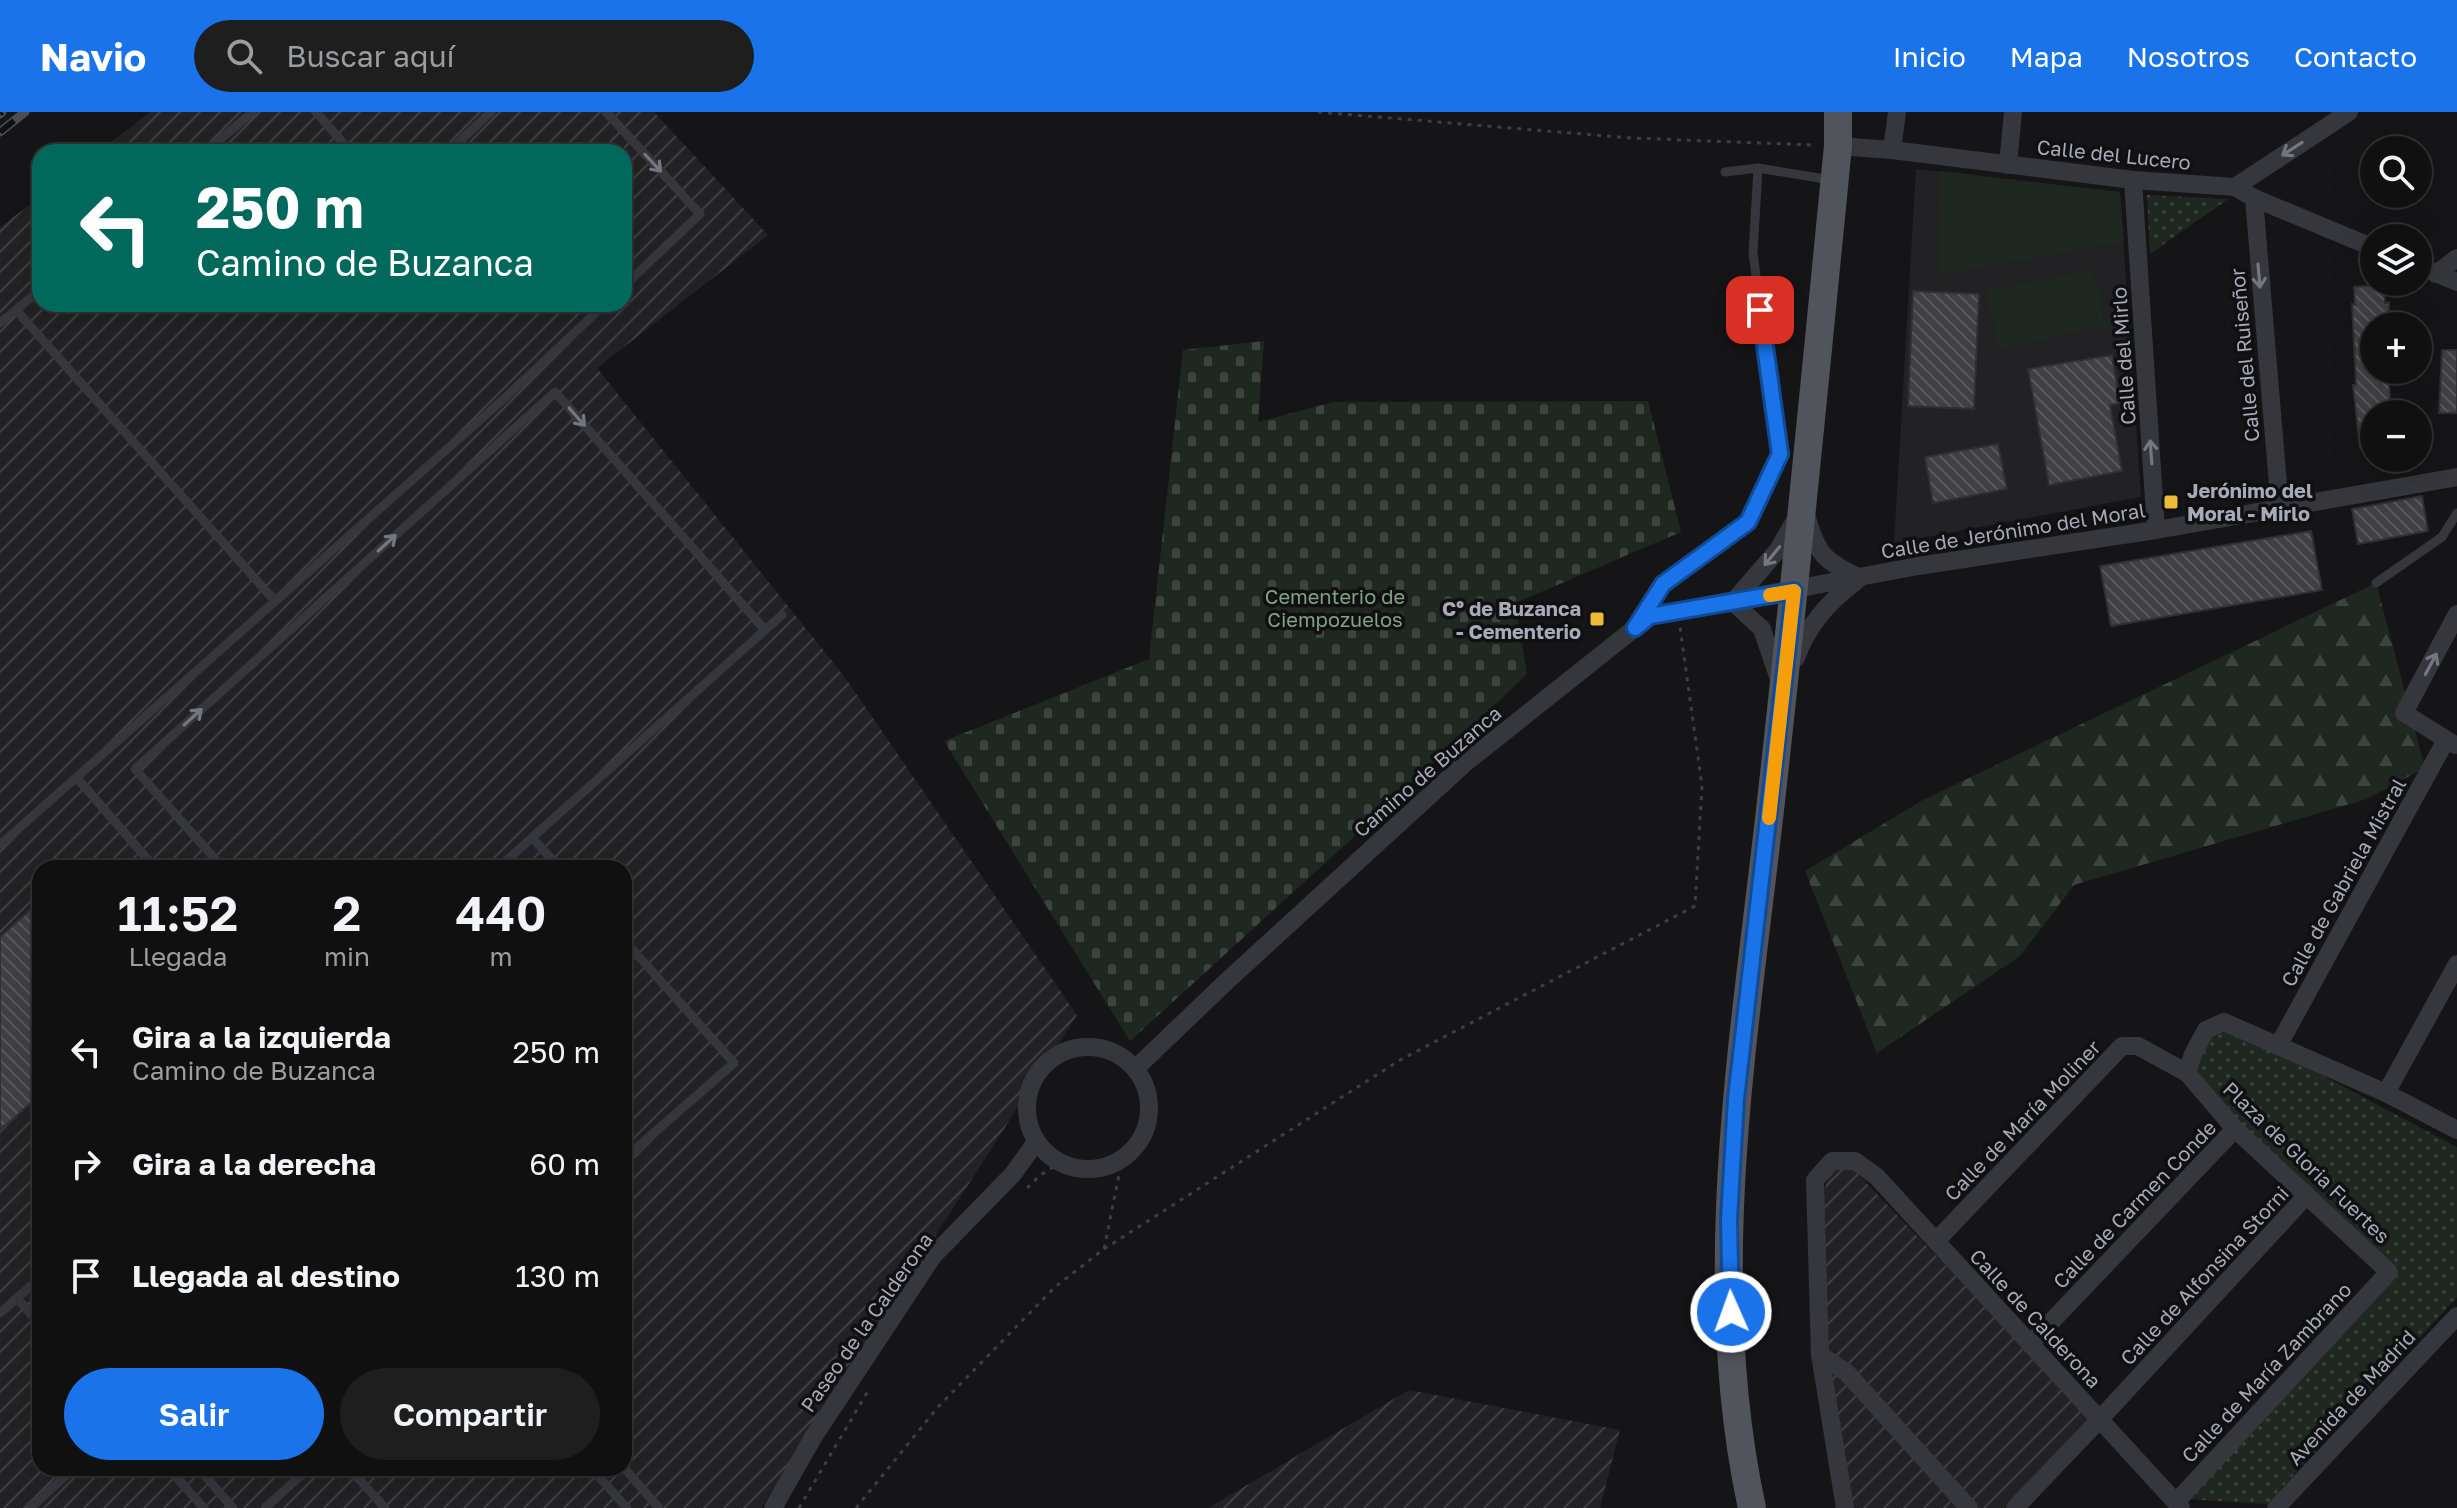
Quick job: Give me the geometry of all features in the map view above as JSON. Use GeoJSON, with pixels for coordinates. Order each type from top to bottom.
{"type":"FeatureCollection","features":[{"type":"Feature","properties":{"kind":"main road"},"geometry":{"type":"LineString","coordinates":[[1752,1508],[1741,1455],[1733,1374],[1729,1219],[1736,1099],[1804,505],[1838,146],[1838,112]]}},
{"type":"Feature","properties":{"kind":"street"},"geometry":{"type":"LineString","coordinates":[[1892,150],[1897,112]]}},
{"type":"Feature","properties":{"kind":"street"},"geometry":{"type":"LineString","coordinates":[[2008,165],[2013,112]]}},
{"type":"Feature","properties":{"kind":"street"},"geometry":{"type":"LineString","coordinates":[[2235,187],[2349,112]]}},
{"type":"Feature","properties":{"kind":"street","name":"Calle del Lucero"},"geometry":{"type":"LineString","coordinates":[[1838,146],[2133,180],[2235,187],[2360,242]]}},
{"type":"Feature","properties":{"kind":"street","name":"Calle del Mirlo"},"geometry":{"type":"LineString","coordinates":[[2133,180],[2156,530]]}},
{"type":"Feature","properties":{"kind":"street","name":"Calle del Ruiseñor"},"geometry":{"type":"LineString","coordinates":[[2254,198],[2280,508]]}},
{"type":"Feature","properties":{"kind":"street"},"geometry":{"type":"LineString","coordinates":[[2436,274],[2457,258]]}},
{"type":"Feature","properties":{"kind":"street"},"geometry":{"type":"LineString","coordinates":[[2432,272],[2457,282]]}},
{"type":"Feature","properties":{"kind":"street","name":"Calle de Jerónimo del Moral"},"geometry":{"type":"LineString","coordinates":[[1794,591],[1933,563],[2156,530],[2457,477]]}},
{"type":"Feature","properties":{"kind":"street"},"geometry":{"type":"LineString","coordinates":[[1783,693],[1762,629],[1733,602],[1778,550],[1804,505]]}},
{"type":"Feature","properties":{"kind":"street","name":"Calle de Jerónimo del Moral"},"geometry":{"type":"LineString","coordinates":[[1804,505],[1814,544],[1832,565],[1860,578]]}},
{"type":"Feature","properties":{"kind":"street","name":"Calle de Jerónimo del Moral"},"geometry":{"type":"LineString","coordinates":[[1783,693],[1803,638],[1832,599],[1860,578]]}},
{"type":"Feature","properties":{"kind":"street","name":"Camino de Buzanca"},"geometry":{"type":"LineString","coordinates":[[1135,1069],[1464,764],[1650,616],[1794,591]]}},
{"type":"Feature","properties":{"kind":"street"},"geometry":{"type":"LineString","coordinates":[[2452,743],[2404,713],[2457,614]]}},
{"type":"Feature","properties":{"kind":"street","name":"Calle de Gabriela Mistral"},"geometry":{"type":"LineString","coordinates":[[2278,1046],[2452,743]]}},
{"type":"Feature","properties":{"kind":"street"},"geometry":{"type":"LineString","coordinates":[[2386,1093],[2457,964]]}},
{"type":"Feature","properties":{"kind":"street"},"geometry":{"type":"LineString","coordinates":[[2187,1073],[2206,1030],[2224,1022],[2386,1093],[2457,1130]]}},
{"type":"Feature","properties":{"kind":"street","name":"Calle de María Moliner"},"geometry":{"type":"LineString","coordinates":[[1936,1241],[2122,1046],[2138,1046],[2187,1073]]}},
{"type":"Feature","properties":{"kind":"street"},"geometry":{"type":"LineString","coordinates":[[1078,1047],[1101,1048],[1122,1057],[1135,1069],[1145,1086],[1148,1121],[1137,1146],[1122,1160],[1091,1170],[1048,1154],[1028,1122],[1028,1095],[1040,1070],[1055,1056],[1078,1047]]}},
{"type":"Feature","properties":{"kind":"street","name":"Plaza de Gloria Fuertes"},"geometry":{"type":"LineString","coordinates":[[2187,1073],[2235,1129],[2389,1272]]}},
{"type":"Feature","properties":{"kind":"street","name":"Calle de Carmen Conde"},"geometry":{"type":"LineString","coordinates":[[2030,1344],[2235,1129]]}},
{"type":"Feature","properties":{"kind":"street","name":"Paseo de la Calderona"},"geometry":{"type":"LineString","coordinates":[[773,1508],[814,1436],[933,1256],[1013,1174],[1048,1154]]}},
{"type":"Feature","properties":{"kind":"street","name":"Calle de Calderona"},"geometry":{"type":"LineString","coordinates":[[1820,1355],[1815,1180],[1832,1161],[1855,1161],[1877,1177],[2179,1505]]}},
{"type":"Feature","properties":{"kind":"street","name":"Calle de Alfonsina Storni"},"geometry":{"type":"LineString","coordinates":[[2015,1508],[2307,1195]]}},
{"type":"Feature","properties":{"kind":"street","name":"Calle de María Zambrano"},"geometry":{"type":"LineString","coordinates":[[2179,1505],[2389,1272]]}},
{"type":"Feature","properties":{"kind":"street","name":"Avenida de Madrid"},"geometry":{"type":"LineString","coordinates":[[2276,1508],[2457,1316]]}},
{"type":"Feature","properties":{"kind":"street"},"geometry":{"type":"LineString","coordinates":[[1820,1355],[1845,1508]]}},
{"type":"Feature","properties":{"kind":"street"},"geometry":{"type":"LineString","coordinates":[[1820,1355],[1846,1372],[1969,1508]]}},
{"type":"Feature","properties":{"kind":"lane"},"geometry":{"type":"LineString","coordinates":[[215,144],[253,112]]}},
{"type":"Feature","properties":{"kind":"lane"},"geometry":{"type":"LineString","coordinates":[[316,112],[344,144]]}},
{"type":"Feature","properties":{"kind":"lane"},"geometry":{"type":"LineString","coordinates":[[457,144],[491,112]]}},
{"type":"Feature","properties":{"kind":"lane"},"geometry":{"type":"LineString","coordinates":[[606,112],[700,214],[632,278]]}},
{"type":"Feature","properties":{"kind":"lane"},"geometry":{"type":"LineString","coordinates":[[1725,172],[1758,168],[1835,180]]}},
{"type":"Feature","properties":{"kind":"lane"},"geometry":{"type":"LineString","coordinates":[[1635,628],[1663,584],[1748,522],[1780,454],[1753,253],[1758,168]]}},
{"type":"Feature","properties":{"kind":"lane"},"geometry":{"type":"LineString","coordinates":[[0,323],[32,297]]}},
{"type":"Feature","properties":{"kind":"lane"},"geometry":{"type":"LineString","coordinates":[[16,310],[275,601]]}},
{"type":"Feature","properties":{"kind":"lane"},"geometry":{"type":"LineString","coordinates":[[0,845],[533,373],[597,312]]}},
{"type":"Feature","properties":{"kind":"lane"},"geometry":{"type":"LineString","coordinates":[[216,860],[135,769],[555,392],[765,630]]}},
{"type":"Feature","properties":{"kind":"lane"},"geometry":{"type":"LineString","coordinates":[[2376,583],[2442,537],[2457,513]]}},
{"type":"Feature","properties":{"kind":"lane"},"geometry":{"type":"LineString","coordinates":[[508,860],[782,615]]}},
{"type":"Feature","properties":{"kind":"lane"},"geometry":{"type":"LineString","coordinates":[[77,778],[148,860]]}},
{"type":"Feature","properties":{"kind":"lane"},"geometry":{"type":"LineString","coordinates":[[533,839],[553,860]]}},
{"type":"Feature","properties":{"kind":"lane"},"geometry":{"type":"LineString","coordinates":[[632,949],[734,1063],[632,1152]]}},
{"type":"Feature","properties":{"kind":"lane"},"geometry":{"type":"LineString","coordinates":[[0,1313],[32,1287]]}},
{"type":"Feature","properties":{"kind":"lane"},"geometry":{"type":"LineString","coordinates":[[17,1298],[32,1316]]}},
{"type":"Feature","properties":{"kind":"lane"},"geometry":{"type":"LineString","coordinates":[[30,1508],[65,1476]]}},
{"type":"Feature","properties":{"kind":"lane"},"geometry":{"type":"LineString","coordinates":[[175,1476],[204,1508]]}},
{"type":"Feature","properties":{"kind":"lane"},"geometry":{"type":"LineString","coordinates":[[205,1476],[233,1508]]}},
{"type":"Feature","properties":{"kind":"lane"},"geometry":{"type":"LineString","coordinates":[[265,1508],[300,1476]]}},
{"type":"Feature","properties":{"kind":"lane"},"geometry":{"type":"LineString","coordinates":[[356,1476],[385,1508]]}},
{"type":"Feature","properties":{"kind":"lane"},"geometry":{"type":"LineString","coordinates":[[598,1476],[627,1508]]}},
{"type":"Feature","properties":{"kind":"lane"},"geometry":{"type":"LineString","coordinates":[[631,1476],[659,1508]]}},
{"type":"Feature","properties":{"kind":"path"},"geometry":{"type":"LineString","coordinates":[[1318,112],[1631,138],[1838,146]]}},
{"type":"Feature","properties":{"kind":"path"},"geometry":{"type":"LineString","coordinates":[[856,1508],[938,1407],[1055,1287],[1104,1249],[1400,1060],[1695,906],[1702,786],[1678,611]]}},
{"type":"Feature","properties":{"kind":"path"},"geometry":{"type":"LineString","coordinates":[[1019,1196],[1042,1174],[1048,1154]]}},
{"type":"Feature","properties":{"kind":"path"},"geometry":{"type":"LineString","coordinates":[[1104,1249],[1122,1160]]}},
{"type":"Feature","properties":{"kind":"path"},"geometry":{"type":"LineString","coordinates":[[799,1508],[870,1387]]}},
{"type":"Feature","properties":{"kind":"shaded area"},"geometry":{"type":"Polygon","coordinates":[[[150,112],[654,112],[768,235],[597,368],[844,676],[1077,1015],[761,1508],[0,1508],[0,227],[32,203],[32,312],[632,312],[632,144],[108,144],[150,112]]]}},
{"type":"Feature","properties":{"kind":"shaded area"},"geometry":{"type":"Polygon","coordinates":[[[1916,169],[2120,192],[2141,497],[1894,543],[1916,169]]]}},
{"type":"Feature","properties":{"kind":"shaded area"},"geometry":{"type":"Polygon","coordinates":[[[1852,1168],[2090,1416],[2003,1508],[1848,1508],[1831,1406],[1817,1211],[1831,1170],[1852,1168]]]}},
{"type":"Feature","properties":{"kind":"shaded area"},"geometry":{"type":"Polygon","coordinates":[[[1409,1390],[1620,1430],[1600,1508],[1208,1508],[1409,1390]]]}},
{"type":"Feature","properties":{"kind":"green space"},"geometry":{"type":"Polygon","coordinates":[[[1940,171],[2120,192],[2124,242],[1937,275],[1940,171]]]}},
{"type":"Feature","properties":{"kind":"green space"},"geometry":{"type":"Polygon","coordinates":[[[2147,195],[2228,199],[2150,254],[2147,195]]]}},
{"type":"Feature","properties":{"kind":"green space"},"geometry":{"type":"Polygon","coordinates":[[[2094,269],[2106,326],[1998,349],[1986,291],[2094,269]]]}},
{"type":"Feature","properties":{"kind":"green space","name":"Cementerio de Ciempozuelos"},"geometry":{"type":"Polygon","coordinates":[[[1264,341],[1258,422],[1333,402],[1648,401],[1681,532],[1515,603],[1527,674],[1391,803],[1130,1041],[944,741],[1149,659],[1183,350],[1264,341]]]}},
{"type":"Feature","properties":{"kind":"green space"},"geometry":{"type":"Polygon","coordinates":[[[2376,583],[2425,768],[2367,799],[2074,885],[2020,956],[1877,1053],[1805,871],[1923,800],[2376,583]]]}},
{"type":"Feature","properties":{"kind":"green space"},"geometry":{"type":"Polygon","coordinates":[[[2228,1031],[2291,1059],[2457,1147],[2457,1297],[2267,1504],[2187,1499],[2394,1272],[2243,1125],[2195,1071],[2206,1040],[2228,1031]]]}},
{"type":"Feature","properties":{"kind":"building"},"geometry":{"type":"Polygon","coordinates":[[[2354,287],[2360,287],[2360,296],[2385,296],[2385,303],[2389,302],[2389,312],[2360,312],[2360,384],[2389,384],[2390,400],[2360,400],[2360,448],[2353,385],[2356,385],[2354,287]]]}},
{"type":"Feature","properties":{"kind":"building"},"geometry":{"type":"Polygon","coordinates":[[[1913,291],[1979,294],[1974,409],[1908,406],[1913,291]]]}},
{"type":"Feature","properties":{"kind":"building"},"geometry":{"type":"Polygon","coordinates":[[[2442,350],[2457,350],[2457,413],[2439,413],[2442,350]]]}},
{"type":"Feature","properties":{"kind":"building"},"geometry":{"type":"Polygon","coordinates":[[[2112,355],[2120,403],[2110,405],[2122,471],[2049,485],[2028,369],[2112,355]]]}},
{"type":"Feature","properties":{"kind":"building"},"geometry":{"type":"Polygon","coordinates":[[[1998,444],[2007,489],[1933,503],[1925,457],[1998,444]]]}},
{"type":"Feature","properties":{"kind":"building"},"geometry":{"type":"Polygon","coordinates":[[[2422,496],[2428,531],[2358,544],[2352,509],[2422,496]]]}},
{"type":"Feature","properties":{"kind":"building"},"geometry":{"type":"Polygon","coordinates":[[[2311,531],[2322,590],[2111,626],[2100,566],[2311,531]]]}},
{"type":"Feature","properties":{"kind":"building"},"geometry":{"type":"Polygon","coordinates":[[[32,908],[32,1102],[0,1130],[0,937],[32,908]]]}},
{"type":"Feature","properties":{"kind":"railway"},"geometry":{"type":"LineString","coordinates":[[0,132],[25,112]]}},
{"type":"Feature","properties":{"kind":"slow traffic"},"geometry":{"type":"LineString","coordinates":[[1769,818],[1794,591],[1770,595]]}},
{"type":"Feature","properties":{"kind":"place","name":"Jerónimo del Moral - Mirlo"},"geometry":{"type":"Point","coordinates":[2171,502]}},
{"type":"Feature","properties":{"kind":"place","name":"Cº de Buzanca - Cementerio"},"geometry":{"type":"Point","coordinates":[1597,619]}},
{"type":"Feature","properties":{"kind":"route"},"geometry":{"type":"LineString","coordinates":[[1731,1312],[1729,1219],[1736,1099],[1794,591],[1650,616],[1635,628],[1663,584],[1748,522],[1780,454],[1760,310]]}}]}
